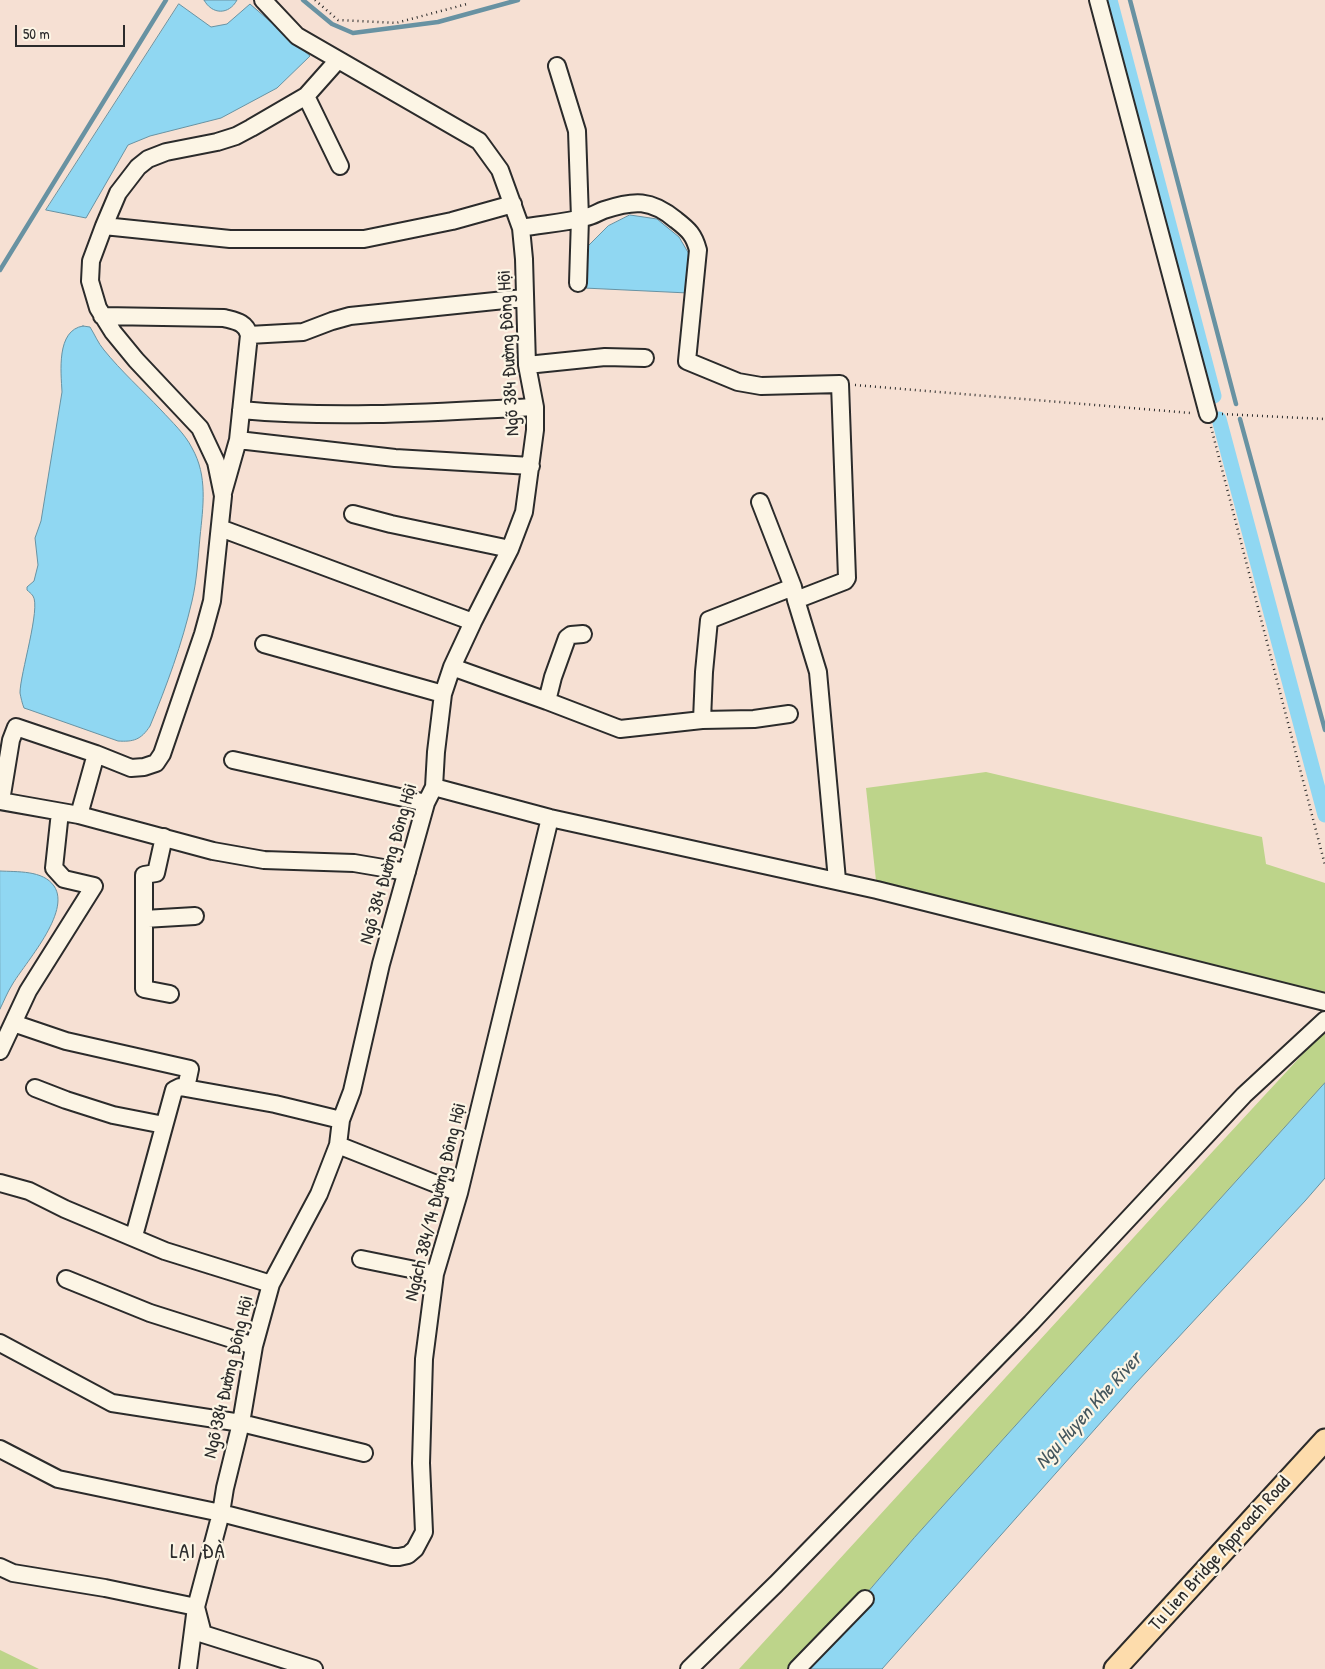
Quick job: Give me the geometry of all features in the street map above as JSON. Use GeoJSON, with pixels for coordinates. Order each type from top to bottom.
{"type":"FeatureCollection","features":[{"type":"Feature","properties":{"kind":"main road","name":"Tu Lien Bridge Approach Road"},"geometry":{"type":"LineString","coordinates":[[1115,1669],[1325,1440]]}},
{"type":"Feature","properties":{"kind":"street","name":"Ngõ 384 Đường Đông Hội"},"geometry":{"type":"LineString","coordinates":[[188,1669],[196,1607],[221,1513],[225,1488],[241,1424],[254,1346],[271,1284],[319,1194],[338,1145],[341,1120],[352,1091],[381,964],[426,803],[434,787],[443,694],[452,667],[510,549],[524,512],[535,430],[535,407],[527,365],[524,259],[521,228],[500,170],[479,141],[298,36],[263,0]]}},
{"type":"Feature","properties":{"kind":"street"},"geometry":{"type":"LineString","coordinates":[[1098,0],[1208,414]]}},
{"type":"Feature","properties":{"kind":"street"},"geometry":{"type":"LineString","coordinates":[[222,496],[216,462],[200,428],[136,360],[102,316],[90,281],[91,261],[118,194],[138,167],[148,159],[166,152],[217,142],[236,136],[306,96],[338,60]]}},
{"type":"Feature","properties":{"kind":"street"},"geometry":{"type":"LineString","coordinates":[[557,66],[577,131],[580,218],[578,283]]}},
{"type":"Feature","properties":{"kind":"street"},"geometry":{"type":"LineString","coordinates":[[306,96],[340,166]]}},
{"type":"Feature","properties":{"kind":"street"},"geometry":{"type":"LineString","coordinates":[[521,228],[580,218],[634,202],[664,209],[688,229],[695,239],[698,250],[687,361],[738,382],[761,386],[840,384],[847,578],[845,581],[795,593],[709,620],[702,720]]}},
{"type":"Feature","properties":{"kind":"street"},"geometry":{"type":"LineString","coordinates":[[104,226],[230,240],[364,239],[452,221],[513,204]]}},
{"type":"Feature","properties":{"kind":"street"},"geometry":{"type":"LineString","coordinates":[[249,335],[303,332],[350,316],[524,298]]}},
{"type":"Feature","properties":{"kind":"street"},"geometry":{"type":"LineString","coordinates":[[102,316],[224,318],[239,321],[247,328],[249,335],[238,440],[222,496],[210,610],[162,754],[156,763],[144,767],[131,768],[16,727],[10,740],[1,801],[79,815],[213,851],[264,860],[354,863],[407,872]]}},
{"type":"Feature","properties":{"kind":"street"},"geometry":{"type":"LineString","coordinates":[[527,365],[605,357],[645,358]]}},
{"type":"Feature","properties":{"kind":"street"},"geometry":{"type":"LineString","coordinates":[[241,410],[304,414],[383,414],[535,407]]}},
{"type":"Feature","properties":{"kind":"street"},"geometry":{"type":"LineString","coordinates":[[238,440],[395,458],[531,466]]}},
{"type":"Feature","properties":{"kind":"street"},"geometry":{"type":"LineString","coordinates":[[760,502],[795,593],[818,672],[837,880]]}},
{"type":"Feature","properties":{"kind":"street"},"geometry":{"type":"LineString","coordinates":[[353,514],[510,549]]}},
{"type":"Feature","properties":{"kind":"street"},"geometry":{"type":"LineString","coordinates":[[220,528],[473,622]]}},
{"type":"Feature","properties":{"kind":"street"},"geometry":{"type":"LineString","coordinates":[[547,701],[553,677],[567,638],[583,634]]}},
{"type":"Feature","properties":{"kind":"street"},"geometry":{"type":"LineString","coordinates":[[264,644],[443,694]]}},
{"type":"Feature","properties":{"kind":"street"},"geometry":{"type":"LineString","coordinates":[[452,667],[547,701],[620,730],[702,720],[754,719],[789,714]]}},
{"type":"Feature","properties":{"kind":"street"},"geometry":{"type":"LineString","coordinates":[[79,815],[96,754]]}},
{"type":"Feature","properties":{"kind":"street"},"geometry":{"type":"LineString","coordinates":[[233,760],[426,803]]}},
{"type":"Feature","properties":{"kind":"street"},"geometry":{"type":"LineString","coordinates":[[434,787],[550,818],[837,880],[1325,1002]]}},
{"type":"Feature","properties":{"kind":"street"},"geometry":{"type":"LineString","coordinates":[[0,1051],[28,992],[94,886],[64,879],[54,868],[60,812]]}},
{"type":"Feature","properties":{"kind":"street","name":"Ngách 384/14 Đường Đông Hội"},"geometry":{"type":"LineString","coordinates":[[0,1449],[58,1478],[221,1513],[392,1557],[408,1555],[415,1549],[424,1532],[421,1463],[424,1359],[435,1274],[459,1193],[550,818]]}},
{"type":"Feature","properties":{"kind":"street"},"geometry":{"type":"LineString","coordinates":[[164,837],[156,873],[144,875],[144,989],[170,994]]}},
{"type":"Feature","properties":{"kind":"street"},"geometry":{"type":"LineString","coordinates":[[144,919],[195,916]]}},
{"type":"Feature","properties":{"kind":"street"},"geometry":{"type":"LineString","coordinates":[[689,1669],[776,1584],[1031,1324],[1244,1095],[1325,1020]]}},
{"type":"Feature","properties":{"kind":"street"},"geometry":{"type":"LineString","coordinates":[[13,1023],[66,1041],[190,1069],[186,1088]]}},
{"type":"Feature","properties":{"kind":"street"},"geometry":{"type":"LineString","coordinates":[[134,1236],[174,1090],[180,1087],[186,1088],[275,1104],[341,1120]]}},
{"type":"Feature","properties":{"kind":"street"},"geometry":{"type":"LineString","coordinates":[[34,1088],[113,1115],[164,1125]]}},
{"type":"Feature","properties":{"kind":"street"},"geometry":{"type":"LineString","coordinates":[[338,1145],[459,1193]]}},
{"type":"Feature","properties":{"kind":"street"},"geometry":{"type":"LineString","coordinates":[[0,1183],[29,1190],[65,1209],[134,1236],[165,1251],[271,1284]]}},
{"type":"Feature","properties":{"kind":"street"},"geometry":{"type":"LineString","coordinates":[[361,1259],[435,1274]]}},
{"type":"Feature","properties":{"kind":"street"},"geometry":{"type":"LineString","coordinates":[[66,1279],[150,1313],[254,1346]]}},
{"type":"Feature","properties":{"kind":"street"},"geometry":{"type":"LineString","coordinates":[[0,1344],[112,1403],[241,1424],[364,1452]]}},
{"type":"Feature","properties":{"kind":"street"},"geometry":{"type":"LineString","coordinates":[[0,1567],[13,1573],[105,1588],[196,1607],[203,1634],[314,1669]]}},
{"type":"Feature","properties":{"kind":"street"},"geometry":{"type":"LineString","coordinates":[[797,1669],[865,1598]]}},
{"type":"Feature","properties":{"kind":"path"},"geometry":{"type":"LineString","coordinates":[[315,0],[338,20],[396,23],[467,4]]}},
{"type":"Feature","properties":{"kind":"path"},"geometry":{"type":"LineString","coordinates":[[840,384],[1208,414],[1325,419]]}},
{"type":"Feature","properties":{"kind":"path"},"geometry":{"type":"LineString","coordinates":[[1208,414],[1325,865]]}},
{"type":"Feature","properties":{"kind":"green space"},"geometry":{"type":"Polygon","coordinates":[[[986,772],[1262,837],[1266,864],[1325,883],[1325,1002],[877,890],[866,788],[986,772]]]}},
{"type":"Feature","properties":{"kind":"green space"},"geometry":{"type":"Polygon","coordinates":[[[1325,1030],[1325,1083],[914,1538],[802,1669],[739,1669],[1166,1202],[1325,1030]]]}},
{"type":"Feature","properties":{"kind":"green space"},"geometry":{"type":"Polygon","coordinates":[[[0,1650],[39,1669],[0,1669],[0,1650]]]}},
{"type":"Feature","properties":{"kind":"water"},"geometry":{"type":"Polygon","coordinates":[[[204,0],[237,0],[234,5],[225,11],[216,11],[207,5],[204,0]]]}},
{"type":"Feature","properties":{"kind":"water"},"geometry":{"type":"Polygon","coordinates":[[[179,4],[211,27],[227,24],[250,4],[310,56],[277,88],[221,118],[150,136],[128,145],[86,218],[46,210],[179,4]]]}},
{"type":"Feature","properties":{"kind":"water"},"geometry":{"type":"Polygon","coordinates":[[[630,215],[657,219],[679,237],[689,254],[688,293],[584,288],[585,249],[608,226],[630,215]]]}},
{"type":"Feature","properties":{"kind":"water"},"geometry":{"type":"Polygon","coordinates":[[[83,326],[90,327],[100,345],[124,373],[182,433],[197,459],[202,481],[203,503],[196,577],[184,633],[150,726],[140,737],[128,741],[118,741],[24,708],[20,693],[35,603],[27,587],[34,581],[38,565],[35,538],[41,521],[62,392],[62,353],[68,335],[74,329],[83,326]]]}},
{"type":"Feature","properties":{"kind":"water"},"geometry":{"type":"Polygon","coordinates":[[[0,871],[37,874],[54,886],[58,897],[57,909],[52,923],[12,985],[0,1009],[0,871]]]}},
{"type":"Feature","properties":{"kind":"water","name":"Ngu Huyen Khe River"},"geometry":{"type":"Polygon","coordinates":[[[1325,1083],[1325,1178],[1305,1201],[1135,1384],[882,1669],[802,1669],[914,1538],[1325,1083]]]}},
{"type":"Feature","properties":{"kind":"waterway"},"geometry":{"type":"LineString","coordinates":[[0,270],[166,0]]}},
{"type":"Feature","properties":{"kind":"waterway"},"geometry":{"type":"LineString","coordinates":[[303,0],[332,24],[353,33],[438,22],[518,0]]}},
{"type":"Feature","properties":{"kind":"waterway"},"geometry":{"type":"LineString","coordinates":[[1110,0],[1214,396]]}},
{"type":"Feature","properties":{"kind":"waterway"},"geometry":{"type":"LineString","coordinates":[[1130,0],[1236,404]]}},
{"type":"Feature","properties":{"kind":"waterway"},"geometry":{"type":"LineString","coordinates":[[1219,419],[1325,815]]}},
{"type":"Feature","properties":{"kind":"waterway"},"geometry":{"type":"LineString","coordinates":[[1240,419],[1325,730]]}},
{"type":"Feature","properties":{"kind":"district","name":"LẠI ĐÀ"},"geometry":{"type":"Point","coordinates":[198,1552]}}]}
